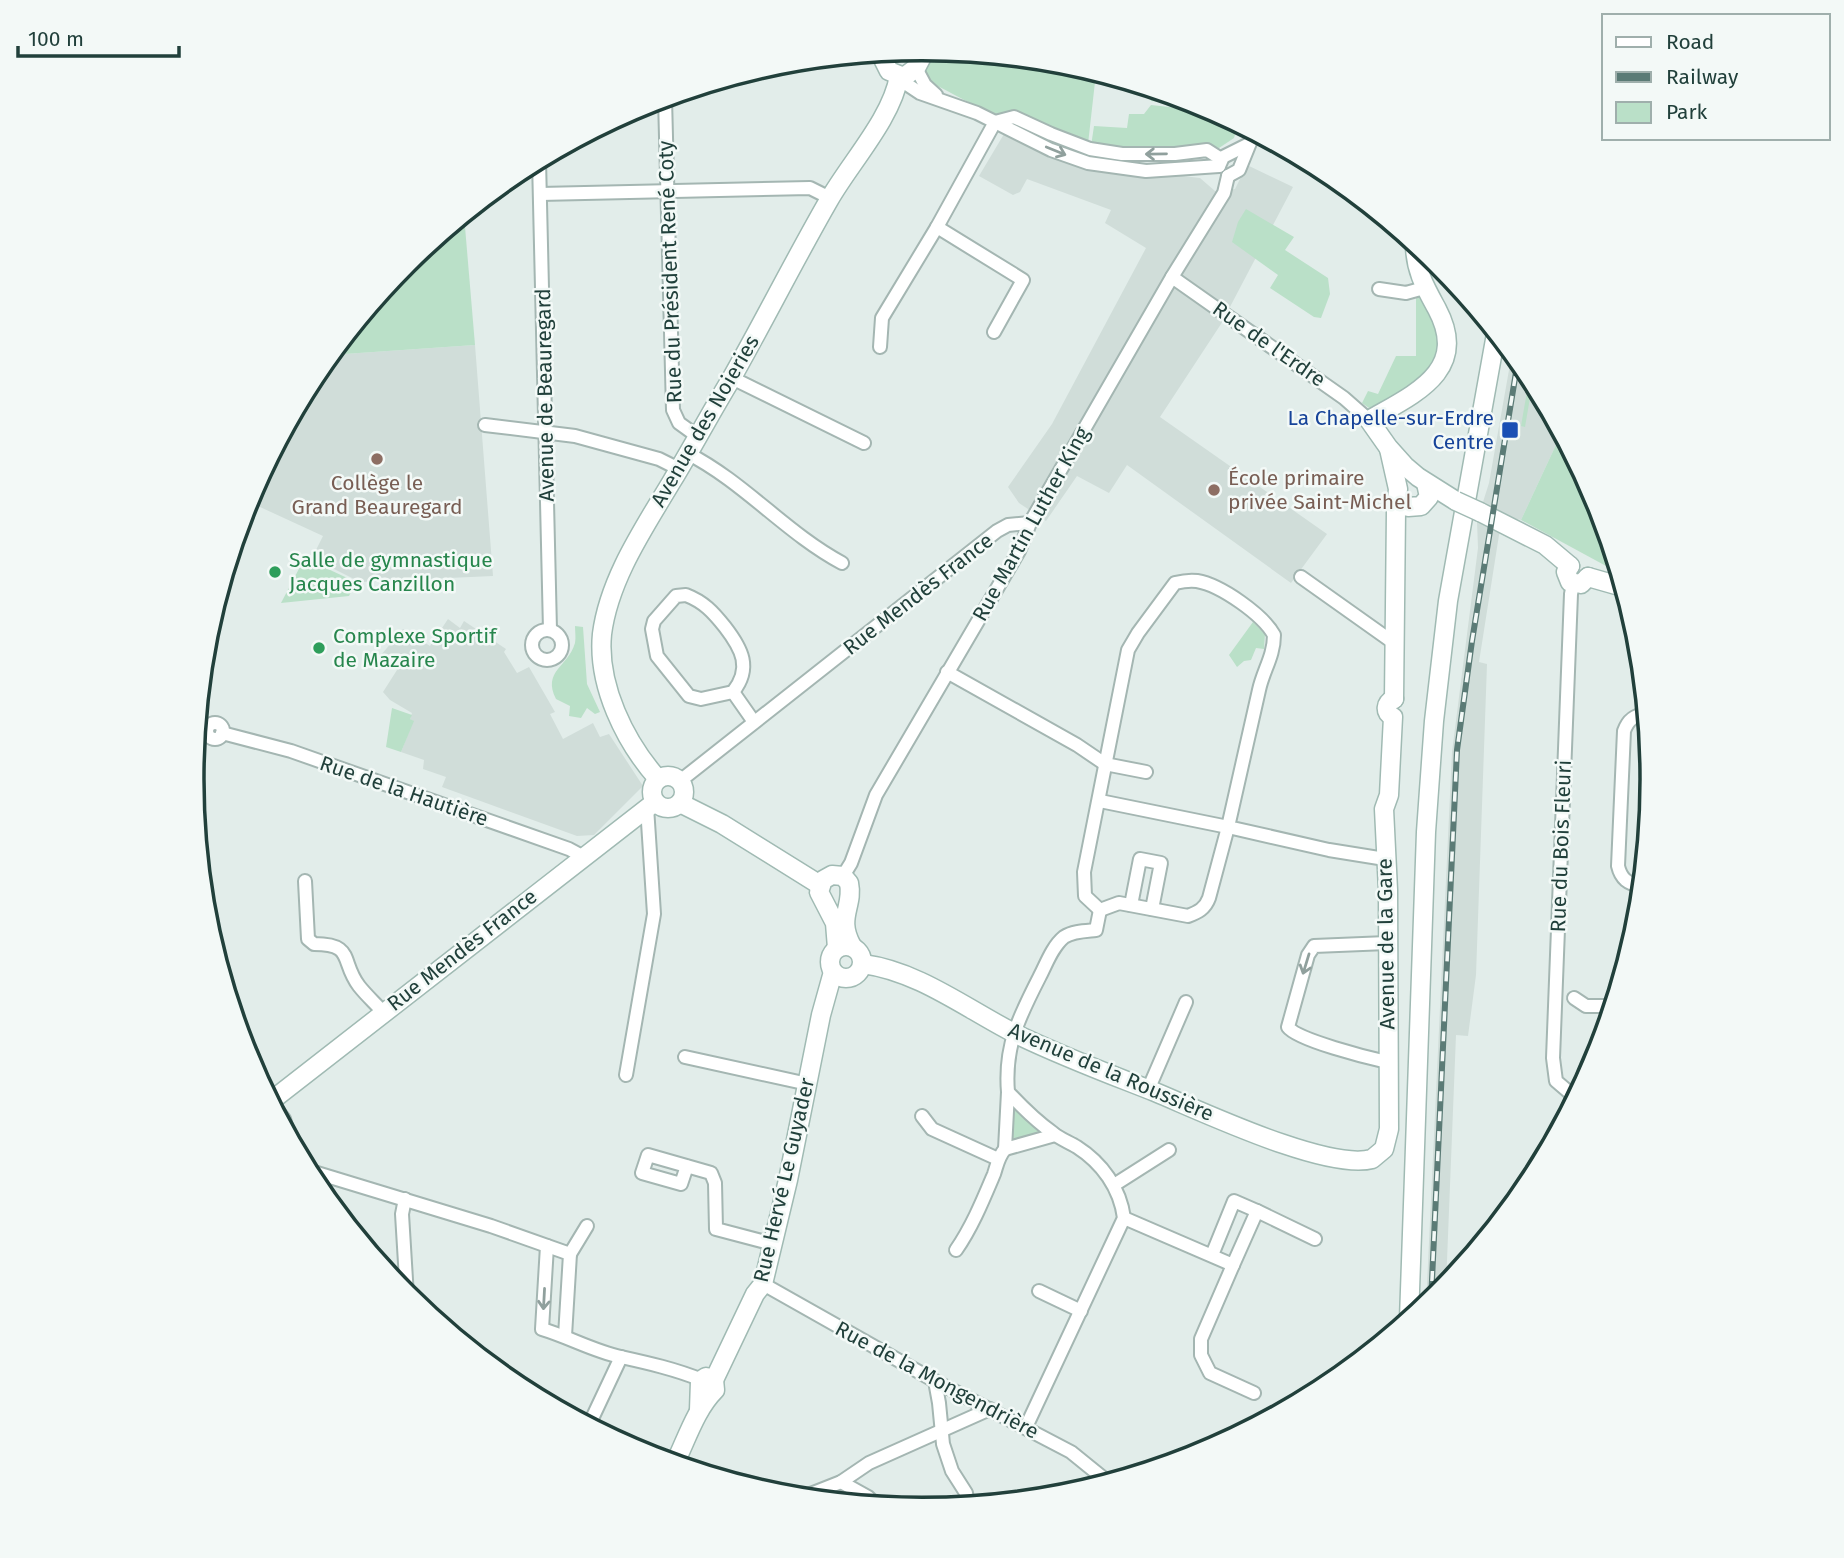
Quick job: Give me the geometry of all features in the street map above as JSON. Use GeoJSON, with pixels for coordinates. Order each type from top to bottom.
{"type":"FeatureCollection","features":[{"type":"Feature","properties":{"kind":"street","name":"Avenue des Noieries"},"geometry":{"type":"LineString","coordinates":[[658,779],[645,765],[626,733],[615,708],[605,673],[602,635],[611,593],[638,539],[732,377],[830,198],[883,116],[898,85],[916,61]]}},
{"type":"Feature","properties":{"kind":"street"},"geometry":{"type":"LineString","coordinates":[[885,63],[889,71],[906,74],[942,99],[995,122],[1014,117],[1090,149],[1137,155],[1207,150],[1224,164]]}},
{"type":"Feature","properties":{"kind":"street","name":"Rue du Président René Coty"},"geometry":{"type":"LineString","coordinates":[[665,109],[673,410],[679,423],[697,436]]}},
{"type":"Feature","properties":{"kind":"street"},"geometry":{"type":"LineString","coordinates":[[880,347],[882,318],[937,227],[995,122]]}},
{"type":"Feature","properties":{"kind":"street"},"geometry":{"type":"LineString","coordinates":[[1224,164],[1249,140]]}},
{"type":"Feature","properties":{"kind":"street"},"geometry":{"type":"LineString","coordinates":[[1224,164],[1237,159],[1240,166],[1250,141]]}},
{"type":"Feature","properties":{"kind":"street","name":"Rue Martin Luther King"},"geometry":{"type":"LineString","coordinates":[[843,876],[851,863],[876,795],[1019,551],[1030,523],[1172,277],[1224,193],[1224,164]]}},
{"type":"Feature","properties":{"kind":"street","name":"Avenue de Beauregard"},"geometry":{"type":"LineString","coordinates":[[539,172],[550,630]]}},
{"type":"Feature","properties":{"kind":"street"},"geometry":{"type":"LineString","coordinates":[[540,194],[810,188],[830,198]]}},
{"type":"Feature","properties":{"kind":"street"},"geometry":{"type":"LineString","coordinates":[[937,227],[1023,280],[994,332]]}},
{"type":"Feature","properties":{"kind":"street"},"geometry":{"type":"LineString","coordinates":[[1369,420],[1422,389],[1436,375],[1444,360],[1444,325],[1424,288],[1417,270],[1416,258]]}},
{"type":"Feature","properties":{"kind":"street","name":"Rue de l'Erdre"},"geometry":{"type":"LineString","coordinates":[[1172,277],[1344,398],[1369,420],[1388,447],[1424,487]]}},
{"type":"Feature","properties":{"kind":"street"},"geometry":{"type":"LineString","coordinates":[[1379,289],[1406,293],[1424,288]]}},
{"type":"Feature","properties":{"kind":"street"},"geometry":{"type":"LineString","coordinates":[[1409,1306],[1426,832],[1434,721],[1448,601],[1494,346]]}},
{"type":"Feature","properties":{"kind":"street"},"geometry":{"type":"LineString","coordinates":[[732,377],[864,443]]}},
{"type":"Feature","properties":{"kind":"street"},"geometry":{"type":"LineString","coordinates":[[485,425],[575,436],[659,459],[710,466],[821,551],[842,562]]}},
{"type":"Feature","properties":{"kind":"street","name":"Rue de l'Erdre"},"geometry":{"type":"LineString","coordinates":[[1388,447],[1402,498]]}},
{"type":"Feature","properties":{"kind":"street"},"geometry":{"type":"LineString","coordinates":[[1424,487],[1417,508],[1402,498],[1408,478],[1545,545],[1570,566],[1576,563],[1583,565],[1587,570],[1581,580],[1613,585]]}},
{"type":"Feature","properties":{"kind":"street","name":"Avenue de la Gare"},"geometry":{"type":"LineString","coordinates":[[1366,1161],[1380,1154],[1388,1139],[1384,809],[1389,794],[1394,708],[1397,526],[1402,498]]}},
{"type":"Feature","properties":{"kind":"street","name":"Rue Mendès France"},"geometry":{"type":"LineString","coordinates":[[680,781],[997,531],[1008,525],[1030,523]]}},
{"type":"Feature","properties":{"kind":"street"},"geometry":{"type":"LineString","coordinates":[[1301,577],[1394,643]]}},
{"type":"Feature","properties":{"kind":"street"},"geometry":{"type":"LineString","coordinates":[[1185,580],[1198,581],[1228,594],[1269,626],[1274,635],[1268,668],[1262,678],[1228,827],[1206,906],[1188,916],[1119,903],[1100,910],[1085,896],[1084,872],[1100,801],[1120,681],[1132,641],[1175,583],[1185,580]]}},
{"type":"Feature","properties":{"kind":"street","name":"Rue du Bois Fleuri"},"geometry":{"type":"LineString","coordinates":[[1569,1090],[1556,1081],[1553,1058],[1570,618],[1581,580]]}},
{"type":"Feature","properties":{"kind":"street"},"geometry":{"type":"LineString","coordinates":[[686,595],[709,607],[740,648],[743,667],[741,682],[733,692],[701,699],[689,696],[657,656],[652,629],[654,621],[676,596],[686,595]]}},
{"type":"Feature","properties":{"kind":"street"},"geometry":{"type":"LineString","coordinates":[[947,672],[1077,745],[1105,764],[1146,772]]}},
{"type":"Feature","properties":{"kind":"street"},"geometry":{"type":"LineString","coordinates":[[733,692],[754,722]]}},
{"type":"Feature","properties":{"kind":"street"},"geometry":{"type":"LineString","coordinates":[[1632,884],[1620,874],[1618,866],[1624,731],[1628,722],[1637,716]]}},
{"type":"Feature","properties":{"kind":"street","name":"Rue de la Hautière"},"geometry":{"type":"LineString","coordinates":[[206,728],[214,723],[221,727],[222,733],[291,751],[569,849],[582,856]]}},
{"type":"Feature","properties":{"kind":"street"},"geometry":{"type":"LineString","coordinates":[[625,1076],[654,914],[651,804],[651,790],[658,779],[670,776],[680,781],[684,794],[680,803],[666,808],[651,804]]}},
{"type":"Feature","properties":{"kind":"street"},"geometry":{"type":"LineString","coordinates":[[1100,801],[1329,850],[1385,859]]}},
{"type":"Feature","properties":{"kind":"street"},"geometry":{"type":"LineString","coordinates":[[680,803],[722,824],[820,885]]}},
{"type":"Feature","properties":{"kind":"street","name":"Rue Mendès France"},"geometry":{"type":"LineString","coordinates":[[278,1096],[651,804]]}},
{"type":"Feature","properties":{"kind":"street"},"geometry":{"type":"LineString","coordinates":[[1131,905],[1140,859],[1161,863],[1152,909]]}},
{"type":"Feature","properties":{"kind":"street"},"geometry":{"type":"LineString","coordinates":[[843,876],[827,876],[820,885],[819,892],[829,908],[845,947],[862,956],[863,964],[854,976],[839,977],[833,972],[830,957],[845,947],[847,936],[845,920],[850,888],[843,876]]}},
{"type":"Feature","properties":{"kind":"street"},"geometry":{"type":"LineString","coordinates":[[305,881],[308,939],[314,944],[332,944],[342,951],[358,985],[383,1012]]}},
{"type":"Feature","properties":{"kind":"street"},"geometry":{"type":"LineString","coordinates":[[956,1250],[970,1227],[1001,1154],[1013,1032],[1062,939],[1070,934],[1096,930],[1100,910]]}},
{"type":"Feature","properties":{"kind":"street"},"geometry":{"type":"LineString","coordinates":[[1387,943],[1314,946],[1308,955],[1288,1027],[1294,1034],[1308,1039],[1387,1062]]}},
{"type":"Feature","properties":{"kind":"street","name":"Avenue de la Roussière"},"geometry":{"type":"LineString","coordinates":[[863,964],[880,966],[916,980],[1013,1032],[1236,1127],[1338,1159],[1366,1161]]}},
{"type":"Feature","properties":{"kind":"street","name":"Rue Hervé Le Guyader"},"geometry":{"type":"LineString","coordinates":[[679,1454],[707,1386],[763,1284],[821,1015],[833,972]]}},
{"type":"Feature","properties":{"kind":"street"},"geometry":{"type":"LineString","coordinates":[[1574,998],[1586,1006],[1603,1006]]}},
{"type":"Feature","properties":{"kind":"street"},"geometry":{"type":"LineString","coordinates":[[1148,1090],[1186,1002]]}},
{"type":"Feature","properties":{"kind":"street"},"geometry":{"type":"LineString","coordinates":[[685,1057],[808,1084]]}},
{"type":"Feature","properties":{"kind":"street"},"geometry":{"type":"LineString","coordinates":[[1008,1092],[1055,1135],[1094,1160],[1122,1200],[1124,1218],[1026,1427]]}},
{"type":"Feature","properties":{"kind":"street"},"geometry":{"type":"LineString","coordinates":[[922,1116],[932,1129],[1001,1154],[1055,1135]]}},
{"type":"Feature","properties":{"kind":"street"},"geometry":{"type":"LineString","coordinates":[[1114,1185],[1169,1150]]}},
{"type":"Feature","properties":{"kind":"street"},"geometry":{"type":"LineString","coordinates":[[687,1166],[711,1173],[715,1183],[716,1229],[773,1244]]}},
{"type":"Feature","properties":{"kind":"street"},"geometry":{"type":"LineString","coordinates":[[323,1175],[570,1254]]}},
{"type":"Feature","properties":{"kind":"street"},"geometry":{"type":"LineString","coordinates":[[405,1199],[402,1214],[406,1278]]}},
{"type":"Feature","properties":{"kind":"street"},"geometry":{"type":"LineString","coordinates":[[1212,1255],[1234,1201],[1315,1239]]}},
{"type":"Feature","properties":{"kind":"street"},"geometry":{"type":"LineString","coordinates":[[1254,1394],[1210,1373],[1201,1355],[1201,1339],[1257,1212]]}},
{"type":"Feature","properties":{"kind":"street"},"geometry":{"type":"LineString","coordinates":[[1124,1218],[1233,1265]]}},
{"type":"Feature","properties":{"kind":"street"},"geometry":{"type":"LineString","coordinates":[[565,1336],[570,1254],[587,1226]]}},
{"type":"Feature","properties":{"kind":"street"},"geometry":{"type":"LineString","coordinates":[[547,1246],[542,1329],[621,1357],[639,1359],[707,1386]]}},
{"type":"Feature","properties":{"kind":"street","name":"Rue de la Mongendrière"},"geometry":{"type":"LineString","coordinates":[[763,1284],[934,1381],[1071,1452],[1098,1474]]}},
{"type":"Feature","properties":{"kind":"street"},"geometry":{"type":"LineString","coordinates":[[1039,1291],[1081,1311]]}},
{"type":"Feature","properties":{"kind":"street"},"geometry":{"type":"LineString","coordinates":[[593,1417],[621,1357]]}},
{"type":"Feature","properties":{"kind":"street"},"geometry":{"type":"LineString","coordinates":[[934,1381],[940,1404],[941,1431],[952,1471],[966,1495]]}},
{"type":"Feature","properties":{"kind":"street"},"geometry":{"type":"LineString","coordinates":[[821,1490],[841,1482],[869,1463],[990,1409]]}},
{"type":"Feature","properties":{"kind":"street"},"geometry":{"type":"LineString","coordinates":[[841,1482],[862,1494]]}},
{"type":"Feature","properties":{"kind":"shaded area"},"geometry":{"type":"Polygon","coordinates":[[[1004,134],[1048,154],[1141,178],[1175,175],[1200,178],[1215,191],[1235,189],[1247,165],[1293,187],[1221,324],[1160,417],[1327,534],[1291,583],[1127,465],[1109,493],[1077,476],[1046,521],[1019,503],[1008,487],[1052,424],[1146,248],[1105,223],[1111,210],[1027,179],[1020,192],[1013,195],[979,176],[1004,134]]]}},
{"type":"Feature","properties":{"kind":"shaded area","name":"Collège le Grand Beauregard"},"geometry":{"type":"Polygon","coordinates":[[[475,345],[493,576],[360,582],[312,558],[323,536],[258,506],[300,420],[344,354],[475,345]]]}},
{"type":"Feature","properties":{"kind":"shaded area"},"geometry":{"type":"Polygon","coordinates":[[[1510,367],[1556,444],[1521,520],[1505,516],[1499,535],[1479,662],[1487,664],[1476,975],[1468,1036],[1456,1035],[1447,1269],[1427,1290],[1452,752],[1478,548],[1477,521],[1489,483],[1510,367]]]}},
{"type":"Feature","properties":{"kind":"shaded area"},"geometry":{"type":"Polygon","coordinates":[[[448,619],[460,628],[464,621],[506,649],[504,652],[517,673],[529,667],[555,712],[550,714],[563,739],[593,723],[600,737],[609,734],[643,786],[594,835],[577,836],[442,787],[446,777],[423,769],[424,760],[401,752],[413,721],[410,719],[412,713],[390,700],[383,692],[397,670],[381,655],[403,629],[430,646],[448,619]]]}},
{"type":"Feature","properties":{"kind":"green space"},"geometry":{"type":"Polygon","coordinates":[[[926,61],[969,63],[1016,67],[1095,83],[1088,144],[1020,114],[1001,114],[974,105],[928,81],[923,72],[926,61]]]}},
{"type":"Feature","properties":{"kind":"green space"},"geometry":{"type":"Polygon","coordinates":[[[1151,105],[1175,108],[1235,133],[1234,138],[1219,148],[1168,152],[1091,146],[1094,126],[1127,128],[1129,114],[1144,114],[1151,105]]]}},
{"type":"Feature","properties":{"kind":"green space"},"geometry":{"type":"Polygon","coordinates":[[[1246,209],[1294,237],[1285,250],[1328,278],[1330,294],[1321,318],[1314,317],[1270,288],[1278,275],[1232,242],[1238,222],[1246,209]]]}},
{"type":"Feature","properties":{"kind":"green space"},"geometry":{"type":"Polygon","coordinates":[[[465,226],[475,345],[344,354],[414,271],[465,226]]]}},
{"type":"Feature","properties":{"kind":"green space"},"geometry":{"type":"Polygon","coordinates":[[[1416,296],[1421,296],[1436,327],[1438,347],[1435,361],[1428,372],[1408,389],[1369,408],[1362,403],[1368,391],[1378,394],[1396,356],[1416,356],[1416,296]]]}},
{"type":"Feature","properties":{"kind":"green space"},"geometry":{"type":"Polygon","coordinates":[[[1527,392],[1530,398],[1525,427],[1521,426],[1527,392]]]}},
{"type":"Feature","properties":{"kind":"green space"},"geometry":{"type":"Polygon","coordinates":[[[1556,444],[1585,504],[1607,567],[1521,520],[1556,444]]]}},
{"type":"Feature","properties":{"kind":"green space"},"geometry":{"type":"Polygon","coordinates":[[[302,563],[315,563],[356,582],[349,596],[281,603],[302,563]]]}},
{"type":"Feature","properties":{"kind":"green space"},"geometry":{"type":"Polygon","coordinates":[[[1253,622],[1265,634],[1264,649],[1256,648],[1251,660],[1244,661],[1237,667],[1229,655],[1253,622]]]}},
{"type":"Feature","properties":{"kind":"green space"},"geometry":{"type":"Polygon","coordinates":[[[575,626],[583,627],[587,684],[600,712],[595,714],[587,708],[581,718],[569,716],[570,706],[556,699],[552,682],[554,675],[572,651],[575,626]]]}},
{"type":"Feature","properties":{"kind":"green space"},"geometry":{"type":"Polygon","coordinates":[[[392,708],[412,715],[410,719],[414,721],[401,752],[386,747],[392,708]]]}},
{"type":"Feature","properties":{"kind":"green space"},"geometry":{"type":"Polygon","coordinates":[[[1013,1108],[1044,1134],[1011,1141],[1013,1108]]]}},
{"type":"Feature","properties":{"kind":"railway"},"geometry":{"type":"LineString","coordinates":[[1432,1285],[1457,750],[1516,375]]}},
{"type":"Feature","properties":{"kind":"place","name":"La Chapelle-sur-Erdre Centre"},"geometry":{"type":"Point","coordinates":[1510,430]}},
{"type":"Feature","properties":{"kind":"place","name":"Collège le Grand Beauregard"},"geometry":{"type":"Point","coordinates":[377,459]}},
{"type":"Feature","properties":{"kind":"place","name":"École primaire privée Saint-Michel"},"geometry":{"type":"Point","coordinates":[1214,490]}},
{"type":"Feature","properties":{"kind":"place","name":"Salle de gymnastique Jacques Canzillon"},"geometry":{"type":"Point","coordinates":[275,572]}},
{"type":"Feature","properties":{"kind":"place","name":"Complexe Sportif de Mazaire"},"geometry":{"type":"Point","coordinates":[319,648]}}]}
